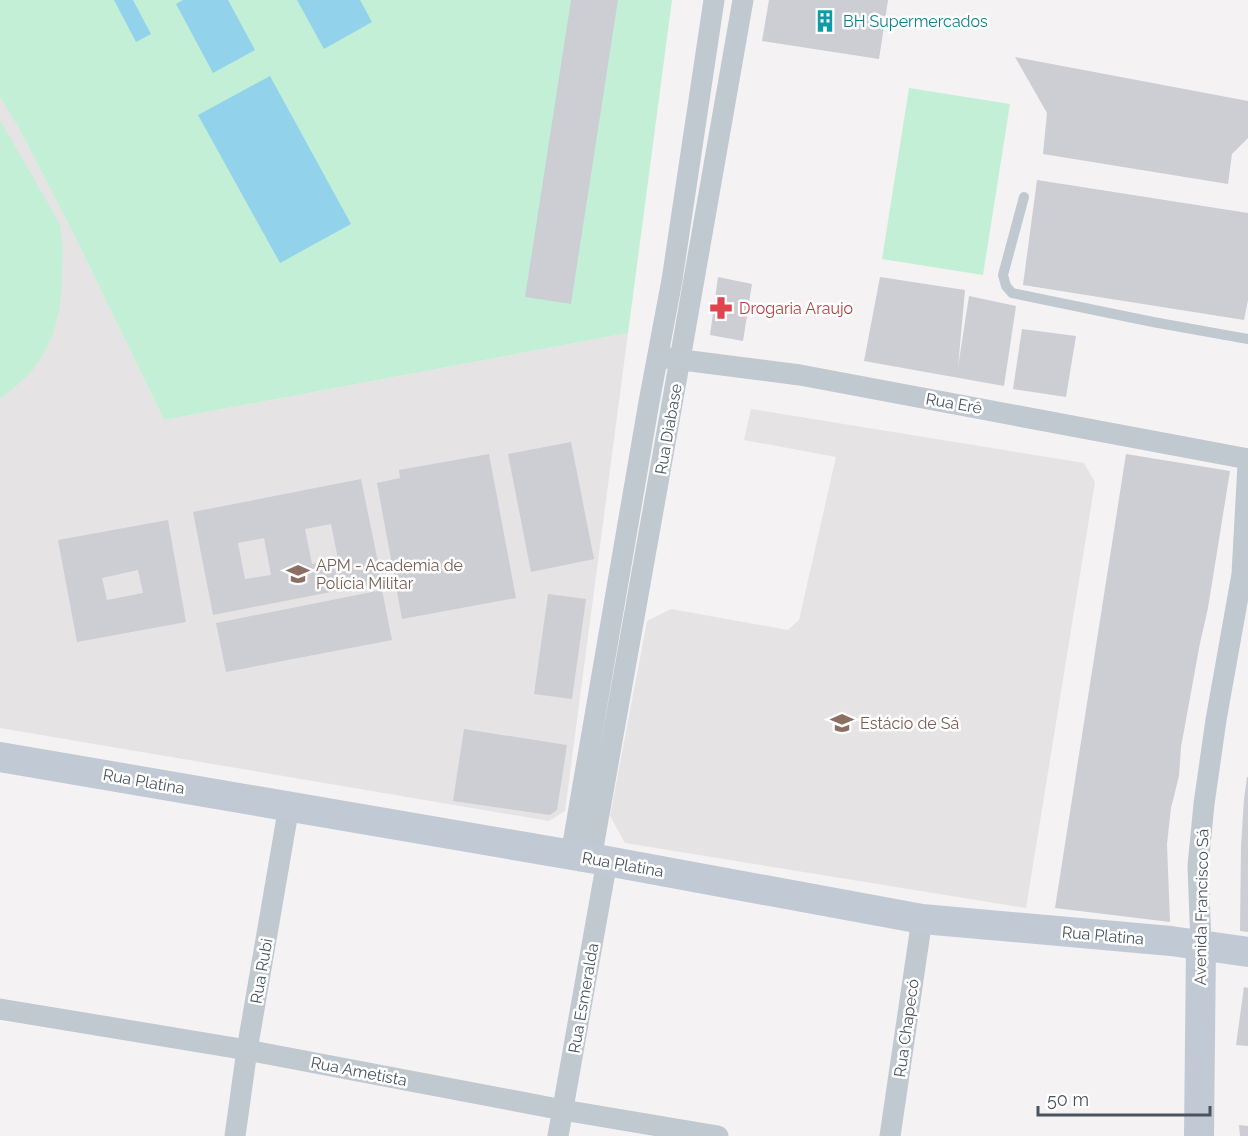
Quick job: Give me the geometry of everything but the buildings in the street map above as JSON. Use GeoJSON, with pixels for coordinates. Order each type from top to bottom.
{"type":"FeatureCollection","features":[{"type":"Feature","properties":{"kind":"street","name":"Rua Diabase"},"geometry":{"type":"LineString","coordinates":[[590,858],[658,356],[672,280],[714,0]]}},
{"type":"Feature","properties":{"kind":"street","name":"Rua Diabase"},"geometry":{"type":"LineString","coordinates":[[590,858],[743,0]]}},
{"type":"Feature","properties":{"kind":"street","name":"Rua Erê"},"geometry":{"type":"LineString","coordinates":[[658,356],[800,375],[1248,462]]}},
{"type":"Feature","properties":{"kind":"street","name":"Avenida Francisco Sá"},"geometry":{"type":"LineString","coordinates":[[1199,1136],[1201,945],[1198,866],[1216,720],[1245,565],[1248,462]]}},
{"type":"Feature","properties":{"kind":"street","name":"Rua Platina"},"geometry":{"type":"LineString","coordinates":[[0,757],[590,858],[922,919],[1172,940],[1248,952]]}},
{"type":"Feature","properties":{"kind":"street","name":"Rua Rubi"},"geometry":{"type":"LineString","coordinates":[[235,1136],[247,1050],[289,806]]}},
{"type":"Feature","properties":{"kind":"street","name":"Rua Esmeralda"},"geometry":{"type":"LineString","coordinates":[[558,1136],[563,1110],[590,858]]}},
{"type":"Feature","properties":{"kind":"street","name":"Rua Chapecó"},"geometry":{"type":"LineString","coordinates":[[891,1136],[922,919]]}},
{"type":"Feature","properties":{"kind":"street","name":"Rua Ametista"},"geometry":{"type":"LineString","coordinates":[[0,1009],[247,1050],[563,1110],[718,1136]]}},
{"type":"Feature","properties":{"kind":"lane"},"geometry":{"type":"LineString","coordinates":[[1024,197],[1003,275],[1006,286],[1012,293],[1248,339]]}},
{"type":"Feature","properties":{"kind":"shaded area","name":"APM - Academia de Polícia Militar"},"geometry":{"type":"Polygon","coordinates":[[[0,97],[21,132],[76,239],[164,420],[628,333],[565,811],[549,821],[0,728],[0,97]]]}},
{"type":"Feature","properties":{"kind":"shaded area","name":"Estácio de Sá"},"geometry":{"type":"Polygon","coordinates":[[[751,409],[1084,463],[1095,482],[1026,908],[625,843],[610,816],[647,621],[671,609],[788,630],[799,620],[836,457],[744,440],[751,409]]]}},
{"type":"Feature","properties":{"kind":"green space"},"geometry":{"type":"Polygon","coordinates":[[[0,0],[672,0],[628,333],[164,420],[76,239],[21,132],[0,97],[0,0]]]}},
{"type":"Feature","properties":{"kind":"green space"},"geometry":{"type":"Polygon","coordinates":[[[909,88],[1010,104],[983,275],[882,259],[909,88]]]}},
{"type":"Feature","properties":{"kind":"green space"},"geometry":{"type":"Polygon","coordinates":[[[0,120],[60,224],[63,247],[62,285],[53,334],[32,371],[0,398],[0,120]]]}},
{"type":"Feature","properties":{"kind":"water"},"geometry":{"type":"Polygon","coordinates":[[[114,0],[133,0],[151,34],[136,42],[114,0]]]}},
{"type":"Feature","properties":{"kind":"water"},"geometry":{"type":"Polygon","coordinates":[[[183,0],[228,0],[255,50],[213,73],[176,4],[183,0]]]}},
{"type":"Feature","properties":{"kind":"water"},"geometry":{"type":"Polygon","coordinates":[[[297,0],[360,0],[372,22],[324,49],[297,0]]]}},
{"type":"Feature","properties":{"kind":"water"},"geometry":{"type":"Polygon","coordinates":[[[270,76],[351,224],[280,263],[198,115],[270,76]]]}},
{"type":"Feature","properties":{"kind":"place","name":"BH Supermercados"},"geometry":{"type":"Point","coordinates":[825,21]}},
{"type":"Feature","properties":{"kind":"place","name":"Drogaria Araujo"},"geometry":{"type":"Point","coordinates":[721,308]}},
{"type":"Feature","properties":{"kind":"place","name":"APM - Academia de Polícia Militar"},"geometry":{"type":"Point","coordinates":[298,574]}},
{"type":"Feature","properties":{"kind":"place","name":"Estácio de Sá"},"geometry":{"type":"Point","coordinates":[842,723]}}]}
